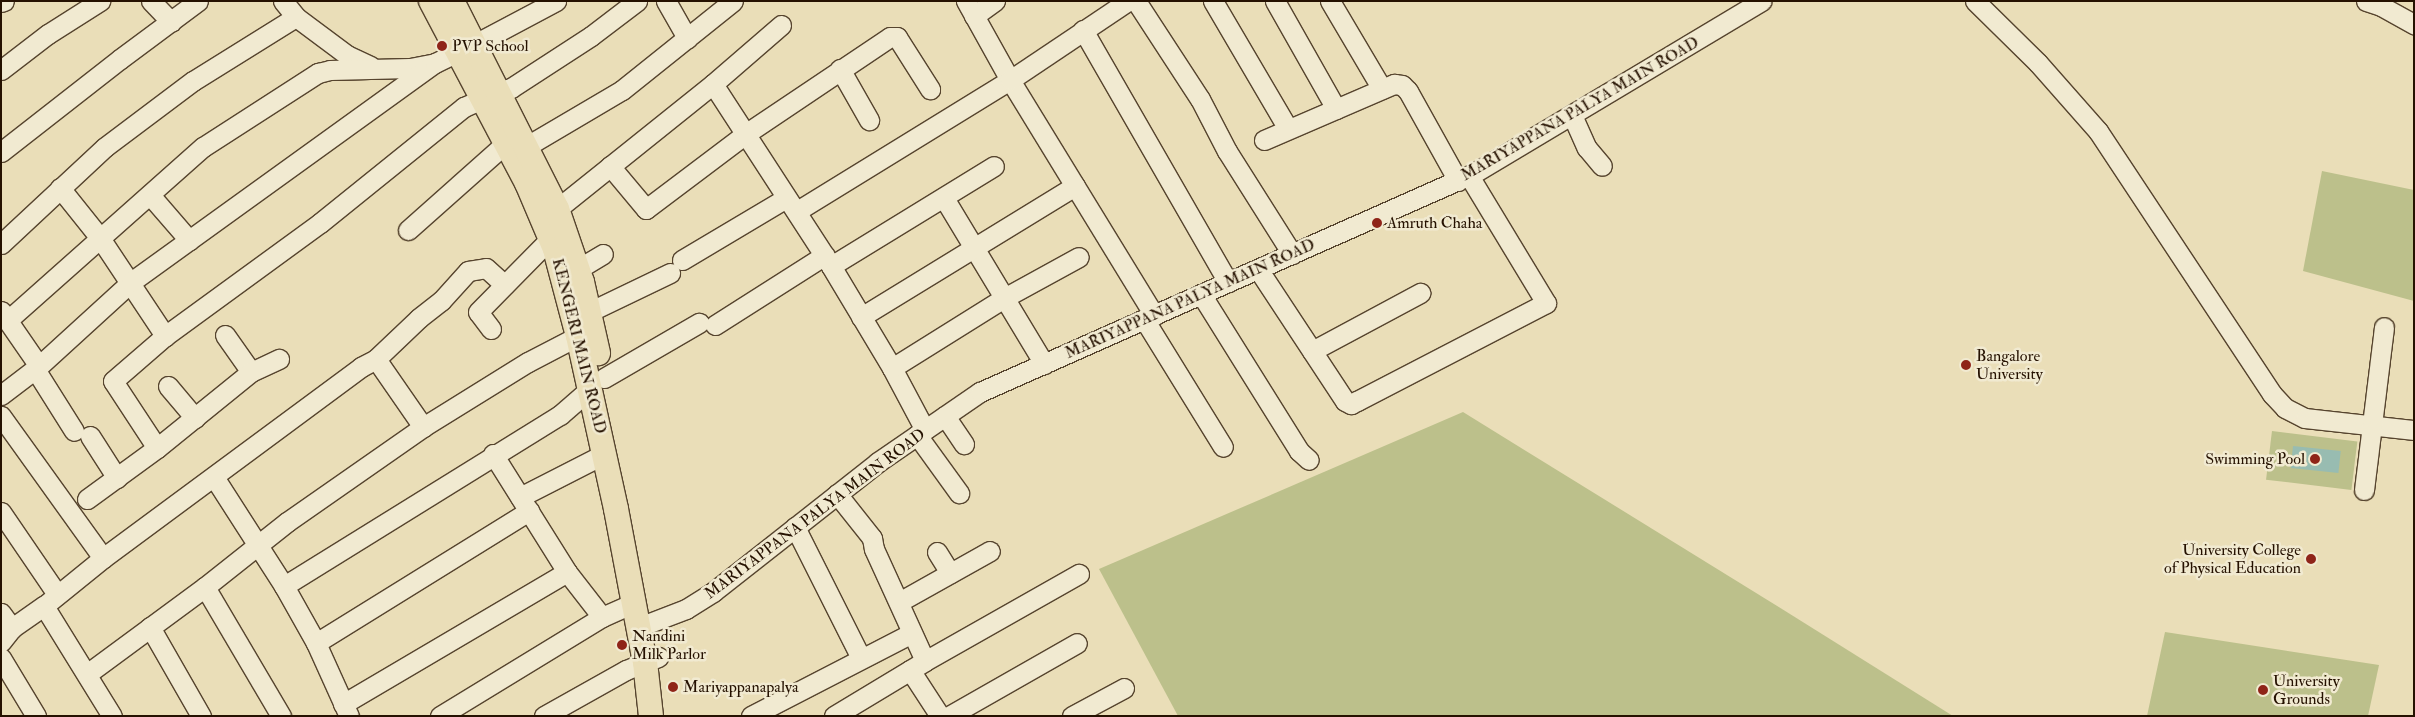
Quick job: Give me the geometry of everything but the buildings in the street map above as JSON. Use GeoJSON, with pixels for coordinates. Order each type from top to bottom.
{"type":"FeatureCollection","features":[{"type":"Feature","properties":{"kind":"main road","name":"KENGERI MAIN ROAD"},"geometry":{"type":"LineString","coordinates":[[431,1],[466,48],[516,144],[557,209],[578,269],[589,312],[604,454],[635,602],[646,625]]}},
{"type":"Feature","properties":{"kind":"main road","name":"KENGERI MAIN ROAD"},"geometry":{"type":"LineString","coordinates":[[452,1],[466,48]]}},
{"type":"Feature","properties":{"kind":"main road","name":"KENGERI MAIN ROAD"},"geometry":{"type":"LineString","coordinates":[[516,144],[527,183],[551,238],[578,336],[597,383],[624,470],[652,660],[668,716]]}},
{"type":"Feature","properties":{"kind":"main road","name":"KENGERI MAIN ROAD"},"geometry":{"type":"LineString","coordinates":[[651,716],[652,660]]}},
{"type":"Feature","properties":{"kind":"street"},"geometry":{"type":"LineString","coordinates":[[1,70],[48,34],[100,1]]}},
{"type":"Feature","properties":{"kind":"street"},"geometry":{"type":"LineString","coordinates":[[151,1],[170,22]]}},
{"type":"Feature","properties":{"kind":"street"},"geometry":{"type":"LineString","coordinates":[[5,143],[198,1]]}},
{"type":"Feature","properties":{"kind":"street"},"geometry":{"type":"LineString","coordinates":[[283,1],[299,9],[347,55],[376,68]]}},
{"type":"Feature","properties":{"kind":"street"},"geometry":{"type":"LineString","coordinates":[[1,395],[37,368],[131,282],[435,63],[556,1]]}},
{"type":"Feature","properties":{"kind":"street"},"geometry":{"type":"LineString","coordinates":[[157,448],[113,381],[166,336],[320,223],[464,107],[511,88],[590,36],[637,1]]}},
{"type":"Feature","properties":{"kind":"street"},"geometry":{"type":"LineString","coordinates":[[666,1],[687,38]]}},
{"type":"Feature","properties":{"kind":"street"},"geometry":{"type":"LineString","coordinates":[[408,230],[516,144],[622,90],[733,1]]}},
{"type":"Feature","properties":{"kind":"street"},"geometry":{"type":"LineString","coordinates":[[995,1],[970,8],[1010,80],[1075,186],[1223,447]]}},
{"type":"Feature","properties":{"kind":"street"},"geometry":{"type":"LineString","coordinates":[[589,312],[791,205],[1010,80],[1128,1]]}},
{"type":"Feature","properties":{"kind":"street"},"geometry":{"type":"LineString","coordinates":[[1136,1],[1200,99],[1227,151],[1292,254]]}},
{"type":"Feature","properties":{"kind":"street"},"geometry":{"type":"LineString","coordinates":[[1213,1],[1288,129]]}},
{"type":"Feature","properties":{"kind":"street"},"geometry":{"type":"LineString","coordinates":[[1275,1],[1336,109]]}},
{"type":"Feature","properties":{"kind":"street"},"geometry":{"type":"LineString","coordinates":[[1330,1],[1382,89]]}},
{"type":"Feature","properties":{"kind":"street","name":"MARIYAPPANA PALYA MAIN ROAD"},"geometry":{"type":"LineString","coordinates":[[646,625],[686,609],[713,592],[837,494],[921,432],[980,392],[1463,178],[1762,1]]}},
{"type":"Feature","properties":{"kind":"street"},"geometry":{"type":"LineString","coordinates":[[1976,1],[2038,63],[2098,131],[2272,394],[2285,408],[2305,418],[2414,430]]}},
{"type":"Feature","properties":{"kind":"street"},"geometry":{"type":"LineString","coordinates":[[2376,3],[2414,24]]}},
{"type":"Feature","properties":{"kind":"street"},"geometry":{"type":"LineString","coordinates":[[1,244],[105,147],[192,81],[299,9]]}},
{"type":"Feature","properties":{"kind":"street"},"geometry":{"type":"LineString","coordinates":[[557,209],[714,84],[781,25]]}},
{"type":"Feature","properties":{"kind":"street"},"geometry":{"type":"LineString","coordinates":[[1083,30],[1228,282]]}},
{"type":"Feature","properties":{"kind":"street"},"geometry":{"type":"LineString","coordinates":[[610,166],[646,208],[747,133],[890,37],[897,37],[930,89]]}},
{"type":"Feature","properties":{"kind":"street"},"geometry":{"type":"LineString","coordinates":[[117,478],[82,433],[37,368],[5,315],[100,238],[204,147],[318,73],[330,70],[410,68],[435,63]]}},
{"type":"Feature","properties":{"kind":"street"},"geometry":{"type":"LineString","coordinates":[[840,69],[869,120]]}},
{"type":"Feature","properties":{"kind":"street"},"geometry":{"type":"LineString","coordinates":[[714,84],[828,260],[892,368],[921,432],[959,493]]}},
{"type":"Feature","properties":{"kind":"street"},"geometry":{"type":"LineString","coordinates":[[1258,269],[1345,401],[1351,404],[1546,302],[1463,178],[1408,91],[1402,85],[1394,84],[1264,140]]}},
{"type":"Feature","properties":{"kind":"street"},"geometry":{"type":"LineString","coordinates":[[1572,115],[1587,148],[1602,166]]}},
{"type":"Feature","properties":{"kind":"street"},"geometry":{"type":"LineString","coordinates":[[284,586],[493,454],[560,415],[597,383],[944,198],[994,166]]}},
{"type":"Feature","properties":{"kind":"street"},"geometry":{"type":"LineString","coordinates":[[861,317],[975,249],[1075,186]]}},
{"type":"Feature","properties":{"kind":"street"},"geometry":{"type":"LineString","coordinates":[[60,188],[100,238],[166,336]]}},
{"type":"Feature","properties":{"kind":"street"},"geometry":{"type":"LineString","coordinates":[[150,195],[189,240]]}},
{"type":"Feature","properties":{"kind":"street"},"geometry":{"type":"LineString","coordinates":[[944,198],[1044,364]]}},
{"type":"Feature","properties":{"kind":"street"},"geometry":{"type":"LineString","coordinates":[[491,329],[478,312],[551,238]]}},
{"type":"Feature","properties":{"kind":"street"},"geometry":{"type":"LineString","coordinates":[[578,269],[603,254]]}},
{"type":"Feature","properties":{"kind":"street"},"geometry":{"type":"LineString","coordinates":[[892,368],[1004,298],[1078,257]]}},
{"type":"Feature","properties":{"kind":"street"},"geometry":{"type":"LineString","coordinates":[[5,628],[50,600],[103,558],[352,373],[376,359],[419,318],[440,301],[468,271],[486,268],[505,285]]}},
{"type":"Feature","properties":{"kind":"street"},"geometry":{"type":"LineString","coordinates":[[1312,351],[1420,293]]}},
{"type":"Feature","properties":{"kind":"street"},"geometry":{"type":"LineString","coordinates":[[1202,294],[1299,451],[1309,460]]}},
{"type":"Feature","properties":{"kind":"street"},"geometry":{"type":"LineString","coordinates":[[2364,490],[2384,327]]}},
{"type":"Feature","properties":{"kind":"street"},"geometry":{"type":"LineString","coordinates":[[225,335],[251,372]]}},
{"type":"Feature","properties":{"kind":"street"},"geometry":{"type":"LineString","coordinates":[[87,674],[205,587],[287,522],[423,427],[528,362],[578,336]]}},
{"type":"Feature","properties":{"kind":"street"},"geometry":{"type":"LineString","coordinates":[[87,499],[157,448],[251,372],[279,359]]}},
{"type":"Feature","properties":{"kind":"street"},"geometry":{"type":"LineString","coordinates":[[376,359],[423,427]]}},
{"type":"Feature","properties":{"kind":"street"},"geometry":{"type":"LineString","coordinates":[[168,386],[194,418]]}},
{"type":"Feature","properties":{"kind":"street"},"geometry":{"type":"LineString","coordinates":[[1,416],[103,558]]}},
{"type":"Feature","properties":{"kind":"street"},"geometry":{"type":"LineString","coordinates":[[944,416],[964,444]]}},
{"type":"Feature","properties":{"kind":"street"},"geometry":{"type":"LineString","coordinates":[[493,454],[568,572],[602,617]]}},
{"type":"Feature","properties":{"kind":"street"},"geometry":{"type":"LineString","coordinates":[[316,643],[524,504],[604,454]]}},
{"type":"Feature","properties":{"kind":"street"},"geometry":{"type":"LineString","coordinates":[[214,477],[284,586],[316,643],[346,710],[568,572]]}},
{"type":"Feature","properties":{"kind":"street"},"geometry":{"type":"LineString","coordinates":[[837,494],[872,538],[874,549],[912,633],[917,666],[940,716]]}},
{"type":"Feature","properties":{"kind":"street"},"geometry":{"type":"LineString","coordinates":[[1,512],[50,600],[87,674],[112,716]]}},
{"type":"Feature","properties":{"kind":"street"},"geometry":{"type":"LineString","coordinates":[[795,527],[861,658]]}},
{"type":"Feature","properties":{"kind":"street"},"geometry":{"type":"LineString","coordinates":[[899,602],[990,551]]}},
{"type":"Feature","properties":{"kind":"street"},"geometry":{"type":"LineString","coordinates":[[937,552],[950,573]]}},
{"type":"Feature","properties":{"kind":"street"},"geometry":{"type":"LineString","coordinates":[[834,716],[917,666],[1079,574]]}},
{"type":"Feature","properties":{"kind":"street"},"geometry":{"type":"LineString","coordinates":[[205,587],[281,716]]}},
{"type":"Feature","properties":{"kind":"street"},"geometry":{"type":"LineString","coordinates":[[440,716],[602,617],[635,602]]}},
{"type":"Feature","properties":{"kind":"street"},"geometry":{"type":"LineString","coordinates":[[150,627],[201,716]]}},
{"type":"Feature","properties":{"kind":"street"},"geometry":{"type":"LineString","coordinates":[[751,716],[912,633]]}},
{"type":"Feature","properties":{"kind":"street"},"geometry":{"type":"LineString","coordinates":[[949,716],[1077,643]]}},
{"type":"Feature","properties":{"kind":"street"},"geometry":{"type":"LineString","coordinates":[[1,658],[36,716]]}},
{"type":"Feature","properties":{"kind":"street"},"geometry":{"type":"LineString","coordinates":[[544,716],[626,670],[652,660]]}},
{"type":"Feature","properties":{"kind":"street"},"geometry":{"type":"LineString","coordinates":[[1072,716],[1124,688]]}},
{"type":"Feature","properties":{"kind":"green space"},"geometry":{"type":"Polygon","coordinates":[[[2322,171],[2414,190],[2414,301],[2303,271],[2322,171]]]}},
{"type":"Feature","properties":{"kind":"green space"},"geometry":{"type":"Polygon","coordinates":[[[1463,412],[1953,716],[1178,716],[1099,569],[1463,412]]]}},
{"type":"Feature","properties":{"kind":"green space"},"geometry":{"type":"Polygon","coordinates":[[[2272,431],[2357,441],[2351,490],[2266,480],[2272,431]]]}},
{"type":"Feature","properties":{"kind":"green space","name":"University Grounds"},"geometry":{"type":"Polygon","coordinates":[[[2165,632],[2379,665],[2368,716],[2147,716],[2165,632]]]}},
{"type":"Feature","properties":{"kind":"water","name":"Swimming Pool"},"geometry":{"type":"Polygon","coordinates":[[[2293,446],[2341,451],[2338,473],[2291,468],[2293,446]]]}},
{"type":"Feature","properties":{"kind":"place","name":"PVP School"},"geometry":{"type":"Point","coordinates":[442,46]}},
{"type":"Feature","properties":{"kind":"place","name":"Amruth Chaha"},"geometry":{"type":"Point","coordinates":[1377,223]}},
{"type":"Feature","properties":{"kind":"place","name":"Bangalore University"},"geometry":{"type":"Point","coordinates":[1966,365]}},
{"type":"Feature","properties":{"kind":"place","name":"Swimming Pool"},"geometry":{"type":"Point","coordinates":[2315,459]}},
{"type":"Feature","properties":{"kind":"place","name":"University College of Physical Education"},"geometry":{"type":"Point","coordinates":[2311,559]}},
{"type":"Feature","properties":{"kind":"place","name":"Nandini Milk Parlor"},"geometry":{"type":"Point","coordinates":[622,645]}},
{"type":"Feature","properties":{"kind":"place","name":"Mariyappanapalya"},"geometry":{"type":"Point","coordinates":[673,687]}},
{"type":"Feature","properties":{"kind":"place","name":"University Grounds"},"geometry":{"type":"Point","coordinates":[2263,690]}}]}
